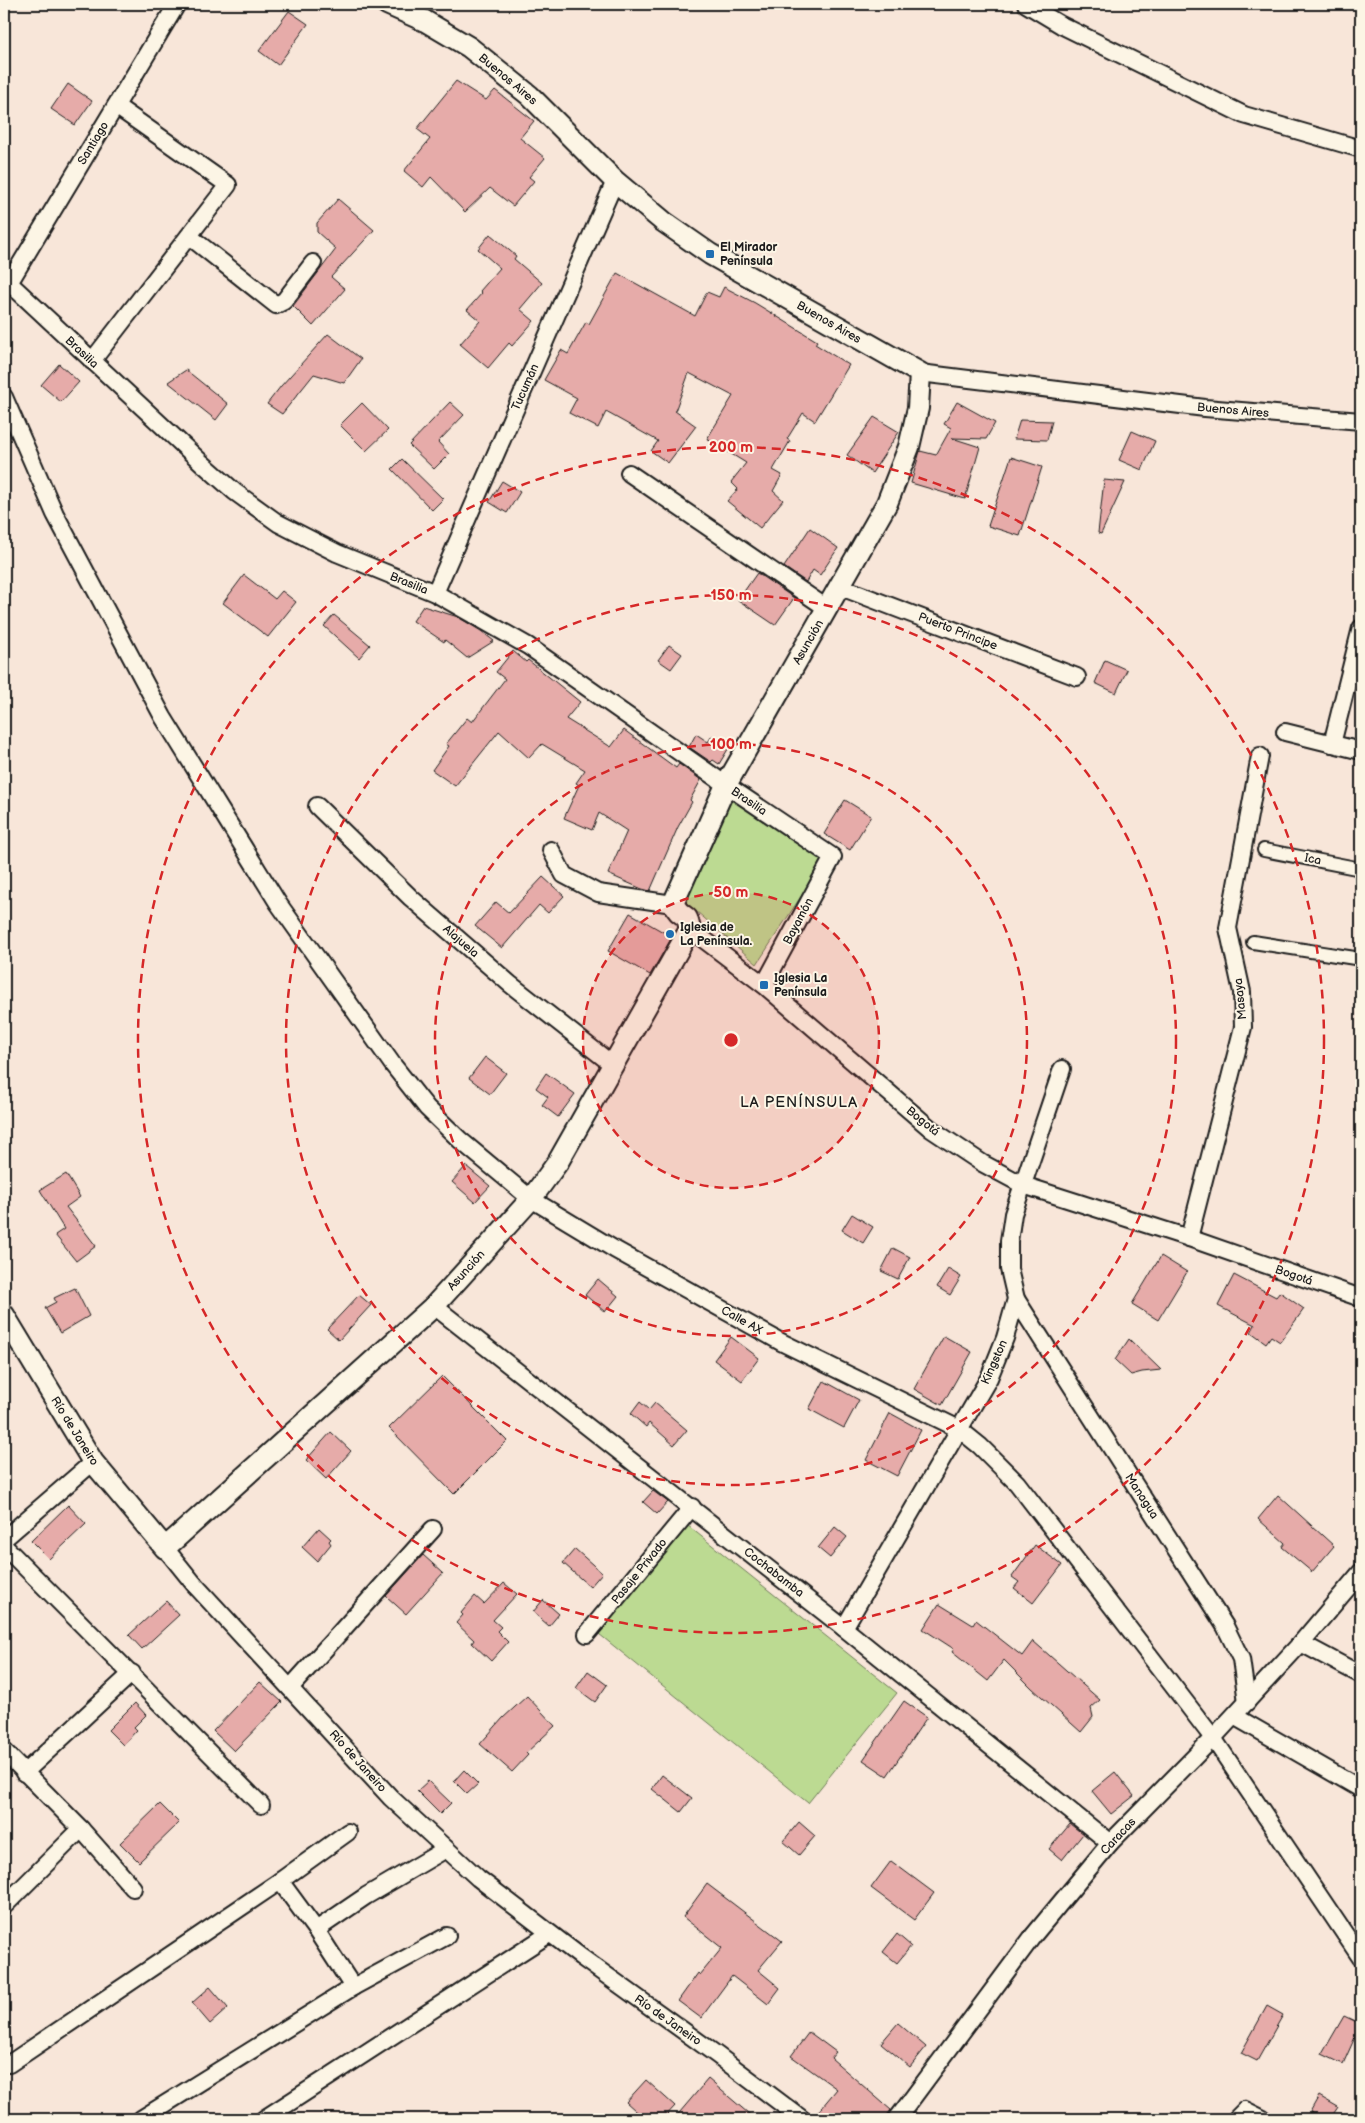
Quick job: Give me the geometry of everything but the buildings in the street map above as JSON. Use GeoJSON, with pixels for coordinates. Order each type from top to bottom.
{"type":"FeatureCollection","features":[{"type":"Feature","properties":{"kind":"street","name":"Santiago"},"geometry":{"type":"LineString","coordinates":[[6,280],[116,106],[177,4]]}},
{"type":"Feature","properties":{"kind":"street","name":"Buenos Aires"},"geometry":{"type":"LineString","coordinates":[[387,4],[425,21],[469,46],[529,95],[615,181],[664,222],[710,254],[920,373],[1205,408],[1361,421]]}},
{"type":"Feature","properties":{"kind":"street"},"geometry":{"type":"LineString","coordinates":[[1026,4],[1062,25],[1244,115],[1361,149]]}},
{"type":"Feature","properties":{"kind":"street"},"geometry":{"type":"LineString","coordinates":[[92,361],[228,186],[116,106]]}},
{"type":"Feature","properties":{"kind":"street","name":"Tucumán"},"geometry":{"type":"LineString","coordinates":[[435,593],[615,181]]}},
{"type":"Feature","properties":{"kind":"street"},"geometry":{"type":"LineString","coordinates":[[189,236],[276,305],[284,301],[313,263]]}},
{"type":"Feature","properties":{"kind":"street","name":"Brasilia"},"geometry":{"type":"LineString","coordinates":[[6,280],[235,492],[278,523],[337,554],[435,593],[528,646],[726,786],[832,857]]}},
{"type":"Feature","properties":{"kind":"street","name":"Asunción"},"geometry":{"type":"LineString","coordinates":[[674,904],[726,786],[828,609],[838,586],[891,493],[908,447],[918,408],[920,373]]}},
{"type":"Feature","properties":{"kind":"street","name":"Calle AX"},"geometry":{"type":"LineString","coordinates":[[4,397],[55,514],[164,717],[278,903],[393,1065],[427,1108],[460,1140],[531,1198],[614,1249],[781,1342],[959,1429],[980,1446],[1018,1483],[1213,1738],[1361,1958]]}},
{"type":"Feature","properties":{"kind":"street"},"geometry":{"type":"LineString","coordinates":[[629,473],[828,609]]}},
{"type":"Feature","properties":{"kind":"street","name":"Puerto Principe"},"geometry":{"type":"LineString","coordinates":[[838,586],[1077,677]]}},
{"type":"Feature","properties":{"kind":"street"},"geometry":{"type":"LineString","coordinates":[[1332,744],[1361,628]]}},
{"type":"Feature","properties":{"kind":"street"},"geometry":{"type":"LineString","coordinates":[[1285,732],[1361,751]]}},
{"type":"Feature","properties":{"kind":"street","name":"Masaya"},"geometry":{"type":"LineString","coordinates":[[1189,1238],[1243,1027],[1242,992],[1228,928],[1260,756]]}},
{"type":"Feature","properties":{"kind":"street","name":"Alajuela"},"geometry":{"type":"LineString","coordinates":[[317,806],[411,898],[510,984],[613,1065]]}},
{"type":"Feature","properties":{"kind":"street"},"geometry":{"type":"LineString","coordinates":[[551,850],[564,875],[598,893],[674,904]]}},
{"type":"Feature","properties":{"kind":"street","name":"Ica"},"geometry":{"type":"LineString","coordinates":[[1264,850],[1361,869]]}},
{"type":"Feature","properties":{"kind":"street","name":"Bayamón"},"geometry":{"type":"LineString","coordinates":[[764,985],[832,857]]}},
{"type":"Feature","properties":{"kind":"street","name":"Bogotá"},"geometry":{"type":"LineString","coordinates":[[674,904],[678,912],[687,918],[690,929],[764,985],[931,1129],[982,1163],[1023,1185],[1189,1238],[1361,1298]]}},
{"type":"Feature","properties":{"kind":"street","name":"Asunción"},"geometry":{"type":"LineString","coordinates":[[165,1548],[434,1306],[531,1198],[558,1162],[690,929]]}},
{"type":"Feature","properties":{"kind":"street"},"geometry":{"type":"LineString","coordinates":[[1253,942],[1361,959]]}},
{"type":"Feature","properties":{"kind":"street","name":"Kingston"},"geometry":{"type":"LineString","coordinates":[[844,1628],[989,1378],[1005,1338],[1016,1299],[1010,1269],[1008,1241],[1013,1214],[1062,1069]]}},
{"type":"Feature","properties":{"kind":"street","name":"Managua"},"geometry":{"type":"LineString","coordinates":[[1016,1299],[1225,1626],[1241,1659],[1247,1702]]}},
{"type":"Feature","properties":{"kind":"street","name":"Cochabamba"},"geometry":{"type":"LineString","coordinates":[[434,1306],[692,1507],[1110,1843]]}},
{"type":"Feature","properties":{"kind":"street","name":"Río de Janeiro"},"geometry":{"type":"LineString","coordinates":[[4,1315],[93,1462],[194,1584],[391,1798],[478,1878],[549,1934],[718,2055],[802,2119]]}},
{"type":"Feature","properties":{"kind":"street"},"geometry":{"type":"LineString","coordinates":[[4,1539],[93,1462]]}},
{"type":"Feature","properties":{"kind":"street","name":"Pasaje Privado"},"geometry":{"type":"LineString","coordinates":[[587,1634],[692,1507]]}},
{"type":"Feature","properties":{"kind":"street"},"geometry":{"type":"LineString","coordinates":[[290,1688],[433,1529]]}},
{"type":"Feature","properties":{"kind":"street"},"geometry":{"type":"LineString","coordinates":[[4,1546],[261,1805]]}},
{"type":"Feature","properties":{"kind":"street","name":"Caracas"},"geometry":{"type":"LineString","coordinates":[[897,2119],[1033,1936],[1110,1843],[1247,1702],[1361,1572]]}},
{"type":"Feature","properties":{"kind":"street"},"geometry":{"type":"LineString","coordinates":[[1300,1643],[1361,1675]]}},
{"type":"Feature","properties":{"kind":"street"},"geometry":{"type":"LineString","coordinates":[[24,1773],[132,1673]]}},
{"type":"Feature","properties":{"kind":"street"},"geometry":{"type":"LineString","coordinates":[[1234,1716],[1361,1789]]}},
{"type":"Feature","properties":{"kind":"street"},"geometry":{"type":"LineString","coordinates":[[4,1751],[81,1829],[132,1888]]}},
{"type":"Feature","properties":{"kind":"street"},"geometry":{"type":"LineString","coordinates":[[4,1906],[81,1829]]}},
{"type":"Feature","properties":{"kind":"street"},"geometry":{"type":"LineString","coordinates":[[8,2064],[280,1881],[348,1832]]}},
{"type":"Feature","properties":{"kind":"street"},"geometry":{"type":"LineString","coordinates":[[316,1930],[366,1896],[446,1849]]}},
{"type":"Feature","properties":{"kind":"street"},"geometry":{"type":"LineString","coordinates":[[280,1881],[354,1987]]}},
{"type":"Feature","properties":{"kind":"street"},"geometry":{"type":"LineString","coordinates":[[264,2119],[549,1934]]}},
{"type":"Feature","properties":{"kind":"street"},"geometry":{"type":"LineString","coordinates":[[141,2119],[354,1987],[447,1936]]}},
{"type":"Feature","properties":{"kind":"street"},"geometry":{"type":"LineString","coordinates":[[1236,2119],[1245,2110],[1263,2119]]}},
{"type":"Feature","properties":{"kind":"green space"},"geometry":{"type":"Polygon","coordinates":[[[732,798],[824,861],[757,964],[681,898],[732,798]]]}},
{"type":"Feature","properties":{"kind":"green space"},"geometry":{"type":"Polygon","coordinates":[[[687,1525],[897,1693],[808,1803],[599,1634],[687,1525]]]}},
{"type":"Feature","properties":{"kind":"place","name":"El Mirador Península"},"geometry":{"type":"Point","coordinates":[710,254]}},
{"type":"Feature","properties":{"kind":"place","name":"Iglesia de La Península."},"geometry":{"type":"Point","coordinates":[670,934]}},
{"type":"Feature","properties":{"kind":"place","name":"Iglesia La Península"},"geometry":{"type":"Point","coordinates":[764,985]}},
{"type":"Feature","properties":{"kind":"district","name":"LA PENÍNSULA"},"geometry":{"type":"Point","coordinates":[799,1102]}}]}
